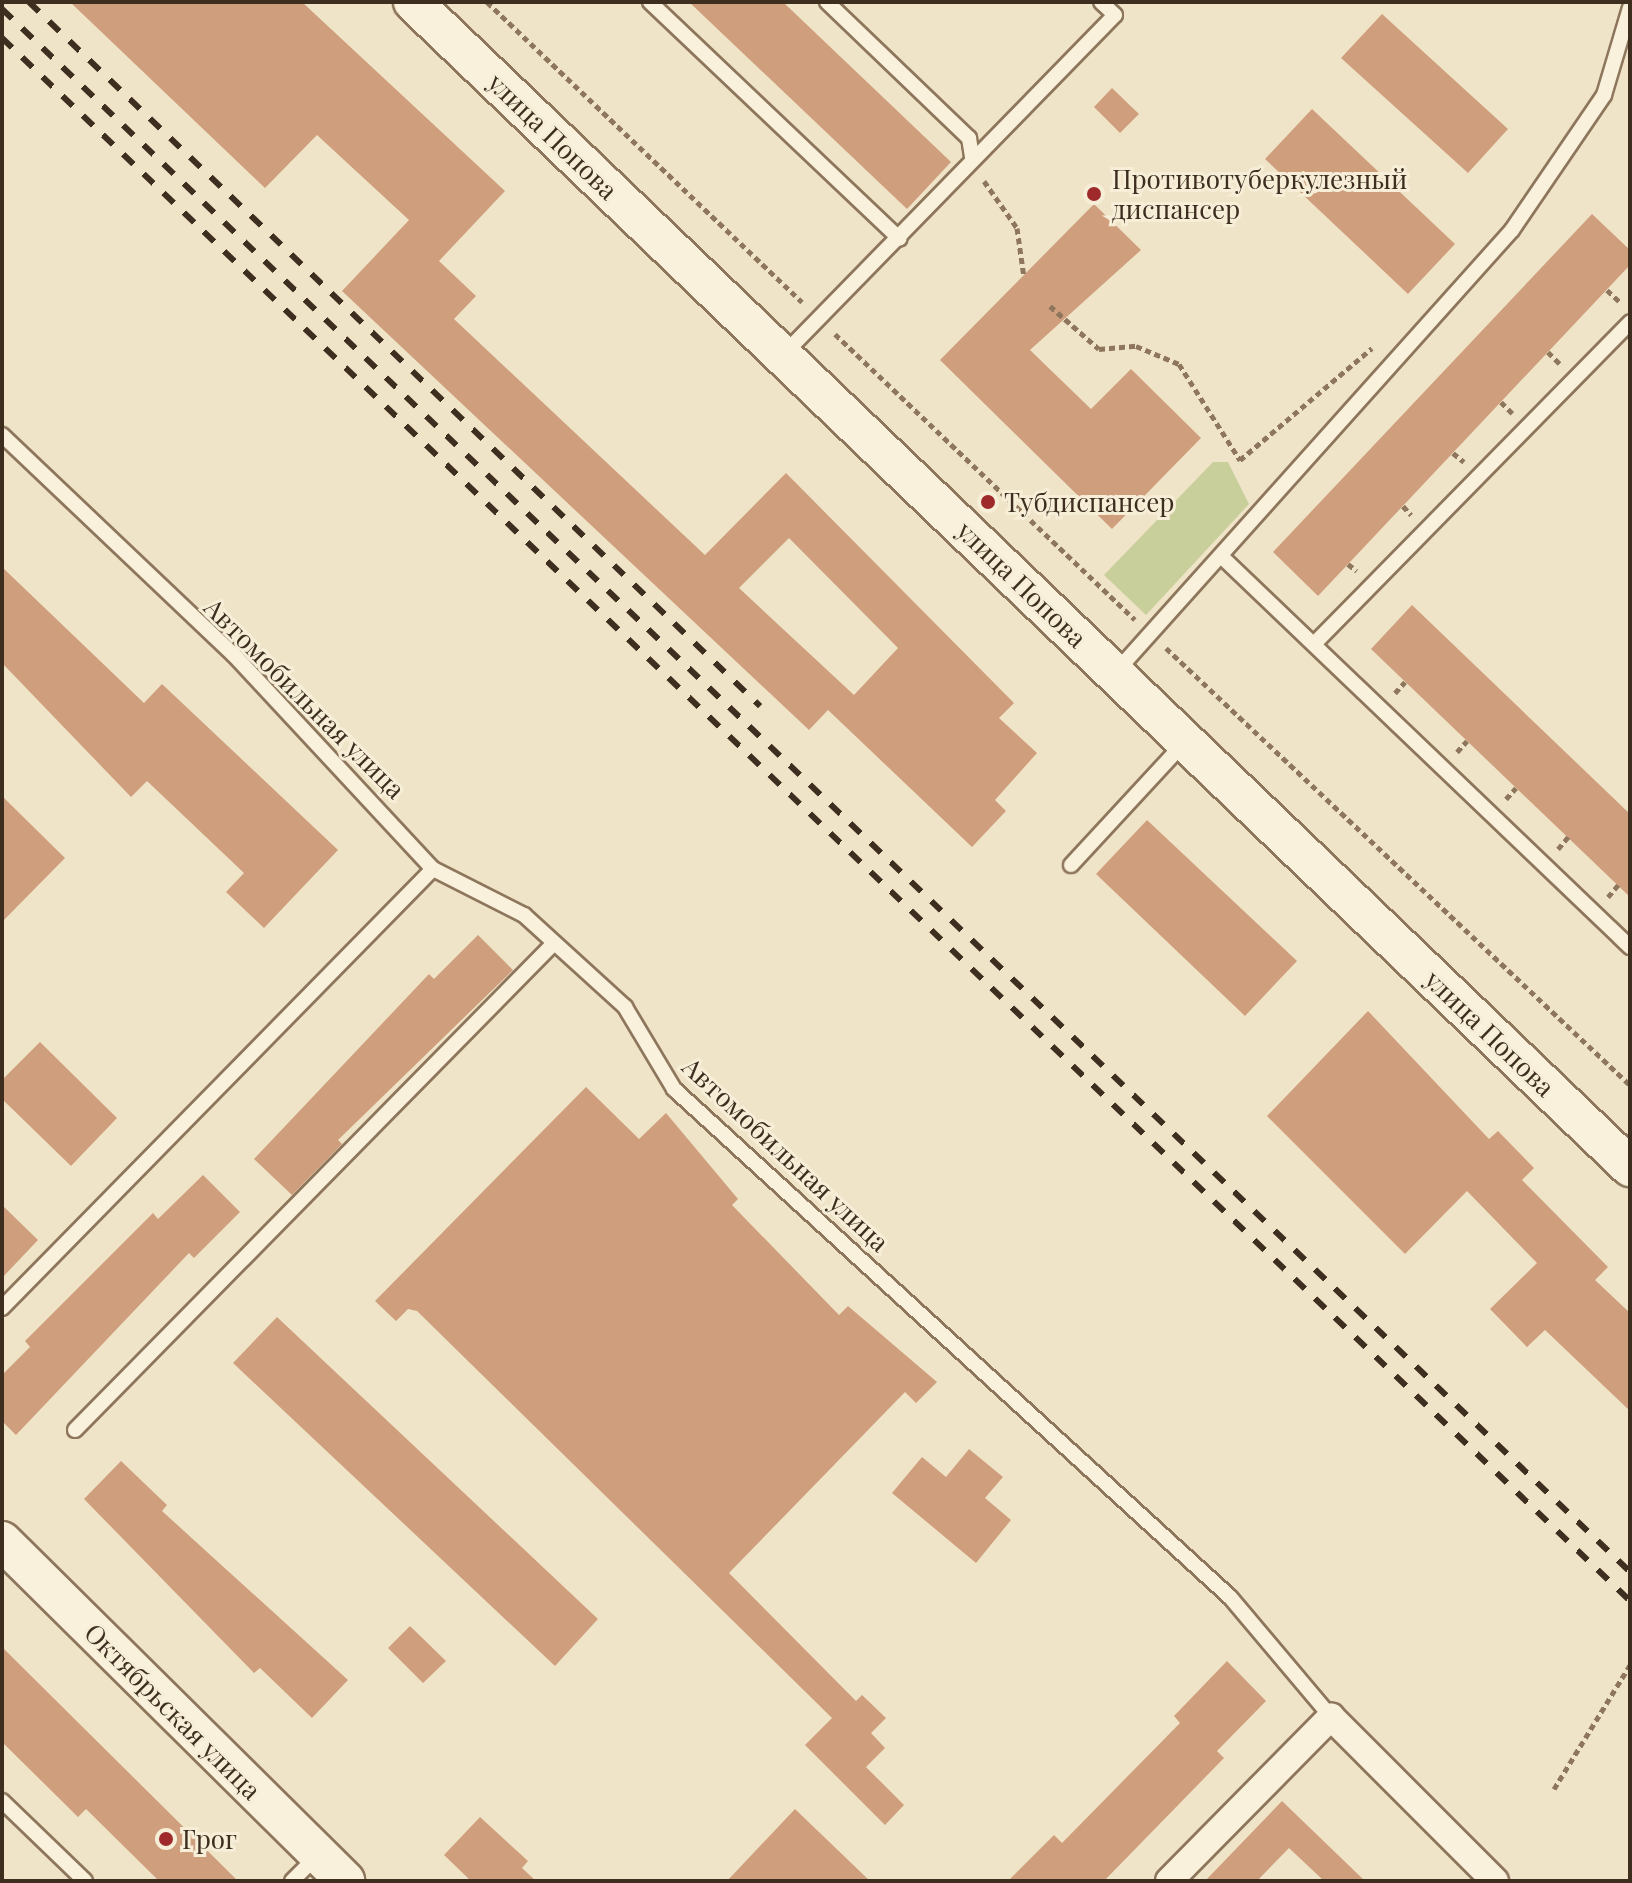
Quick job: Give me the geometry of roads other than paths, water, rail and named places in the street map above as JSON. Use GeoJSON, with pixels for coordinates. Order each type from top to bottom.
{"type":"FeatureCollection","features":[{"type":"Feature","properties":{"kind":"street","name":"улица Попова"},"geometry":{"type":"LineString","coordinates":[[413,2],[1630,1167]]}},
{"type":"Feature","properties":{"kind":"street","name":"Октябрьская улица"},"geometry":{"type":"LineString","coordinates":[[2,1541],[305,1868],[345,1881]]}},
{"type":"Feature","properties":{"kind":"street"},"geometry":{"type":"LineString","coordinates":[[1169,1881],[1331,1717],[1495,1881]]}},
{"type":"Feature","properties":{"kind":"lane"},"geometry":{"type":"LineString","coordinates":[[650,2],[900,239]]}},
{"type":"Feature","properties":{"kind":"lane"},"geometry":{"type":"LineString","coordinates":[[827,2],[969,138],[972,158]]}},
{"type":"Feature","properties":{"kind":"lane"},"geometry":{"type":"LineString","coordinates":[[783,356],[900,239],[972,158],[1115,15],[1101,2]]}},
{"type":"Feature","properties":{"kind":"lane"},"geometry":{"type":"LineString","coordinates":[[1114,673],[1512,230],[1604,95],[1630,8]]}},
{"type":"Feature","properties":{"kind":"lane"},"geometry":{"type":"LineString","coordinates":[[1314,644],[1630,322]]}},
{"type":"Feature","properties":{"kind":"lane","name":"Автомобильная улица"},"geometry":{"type":"LineString","coordinates":[[2,435],[245,665],[433,869],[524,915],[625,1007],[674,1089],[1230,1597],[1331,1717]]}},
{"type":"Feature","properties":{"kind":"lane"},"geometry":{"type":"LineString","coordinates":[[1221,556],[1630,947]]}},
{"type":"Feature","properties":{"kind":"lane"},"geometry":{"type":"LineString","coordinates":[[1071,865],[1186,741]]}},
{"type":"Feature","properties":{"kind":"lane"},"geometry":{"type":"LineString","coordinates":[[2,1308],[433,869]]}},
{"type":"Feature","properties":{"kind":"lane"},"geometry":{"type":"LineString","coordinates":[[75,1430],[554,943]]}},
{"type":"Feature","properties":{"kind":"lane"},"geometry":{"type":"LineString","coordinates":[[2,1801],[85,1881]]}},
{"type":"Feature","properties":{"kind":"railway"},"geometry":{"type":"LineString","coordinates":[[29,2],[760,706]]}},
{"type":"Feature","properties":{"kind":"railway"},"geometry":{"type":"LineString","coordinates":[[2,9],[1630,1572]]}},
{"type":"Feature","properties":{"kind":"railway"},"geometry":{"type":"LineString","coordinates":[[2,38],[1630,1601]]}},
{"type":"Feature","properties":{"kind":"place","name":"Противотуберкулезный диспансер"},"geometry":{"type":"Point","coordinates":[1094,194]}},
{"type":"Feature","properties":{"kind":"place","name":"Тубдиспансер"},"geometry":{"type":"Point","coordinates":[988,502]}},
{"type":"Feature","properties":{"kind":"place","name":"Грог"},"geometry":{"type":"Point","coordinates":[166,1839]}}]}
